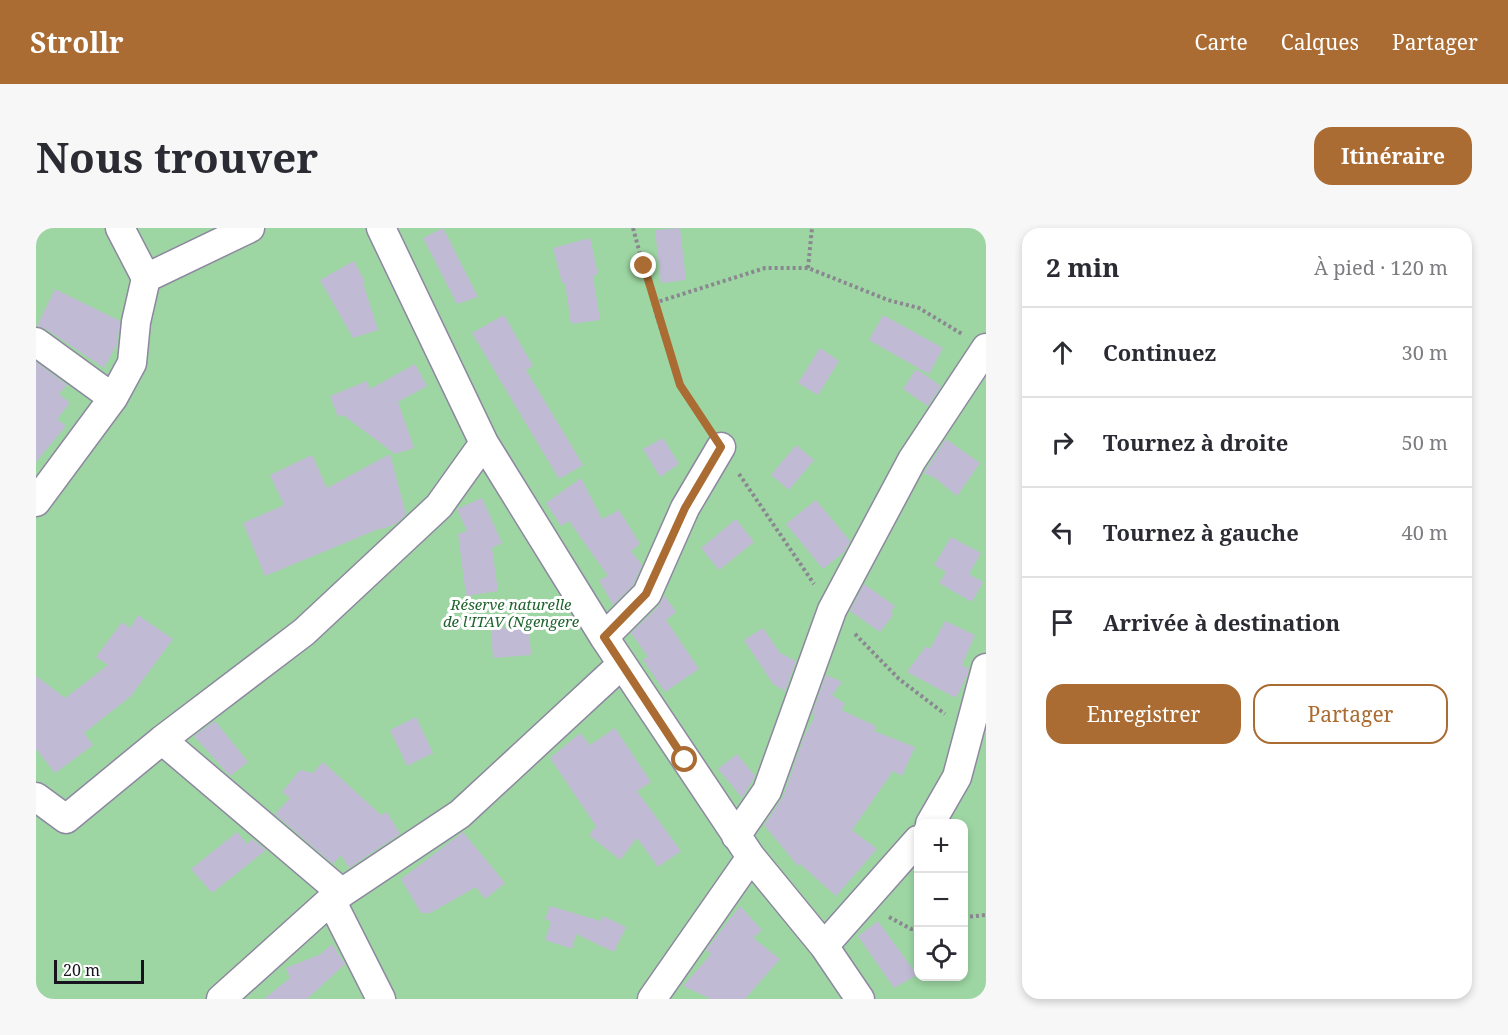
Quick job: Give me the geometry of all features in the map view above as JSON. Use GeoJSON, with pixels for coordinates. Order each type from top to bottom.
{"type":"FeatureCollection","features":[{"type":"Feature","properties":{"kind":"street"},"geometry":{"type":"LineString","coordinates":[[36,502],[113,398],[132,363],[136,322],[146,278],[120,228]]}},
{"type":"Feature","properties":{"kind":"street"},"geometry":{"type":"LineString","coordinates":[[146,278],[250,228]]}},
{"type":"Feature","properties":{"kind":"street"},"geometry":{"type":"LineString","coordinates":[[392,231],[484,443],[621,665],[743,846],[824,945],[860,999]]}},
{"type":"Feature","properties":{"kind":"street"},"geometry":{"type":"LineString","coordinates":[[36,342],[113,398]]}},
{"type":"Feature","properties":{"kind":"street"},"geometry":{"type":"LineString","coordinates":[[652,999],[743,846],[766,791],[832,610],[976,342]]}},
{"type":"Feature","properties":{"kind":"street"},"geometry":{"type":"LineString","coordinates":[[36,797],[66,819],[162,740],[304,632],[439,506],[484,443]]}},
{"type":"Feature","properties":{"kind":"street"},"geometry":{"type":"LineString","coordinates":[[604,637],[646,594],[685,508],[721,447]]}},
{"type":"Feature","properties":{"kind":"street"},"geometry":{"type":"LineString","coordinates":[[221,999],[337,896],[460,814],[621,665]]}},
{"type":"Feature","properties":{"kind":"street"},"geometry":{"type":"LineString","coordinates":[[933,819],[957,777],[978,733],[986,668]]}},
{"type":"Feature","properties":{"kind":"street"},"geometry":{"type":"LineString","coordinates":[[162,740],[337,896],[381,999]]}},
{"type":"Feature","properties":{"kind":"street"},"geometry":{"type":"LineString","coordinates":[[824,945],[914,844]]}},
{"type":"Feature","properties":{"kind":"path"},"geometry":{"type":"LineString","coordinates":[[633,228],[680,385],[832,610],[899,679],[978,733]]}},
{"type":"Feature","properties":{"kind":"path"},"geometry":{"type":"LineString","coordinates":[[808,268],[812,228]]}},
{"type":"Feature","properties":{"kind":"path"},"geometry":{"type":"LineString","coordinates":[[654,303],[765,268],[808,268],[888,300],[919,308],[956,333],[976,342]]}},
{"type":"Feature","properties":{"kind":"path"},"geometry":{"type":"LineString","coordinates":[[968,917],[986,915]]}},
{"type":"Feature","properties":{"kind":"green space","name":"Réserve naturelle de l'ITAV (Ngengere"},"geometry":{"type":"Polygon","coordinates":[[[36,228],[986,228],[986,999],[36,999],[36,228]]]}},
{"type":"Feature","properties":{"kind":"building"},"geometry":{"type":"Polygon","coordinates":[[[443,228],[478,297],[457,304],[423,238],[443,228]]]}},
{"type":"Feature","properties":{"kind":"building"},"geometry":{"type":"Polygon","coordinates":[[[680,228],[686,280],[661,283],[655,230],[680,228]]]}},
{"type":"Feature","properties":{"kind":"building"},"geometry":{"type":"Polygon","coordinates":[[[590,238],[598,274],[593,276],[600,320],[571,324],[565,283],[562,283],[553,248],[590,238]]]}},
{"type":"Feature","properties":{"kind":"building"},"geometry":{"type":"Polygon","coordinates":[[[354,261],[365,282],[363,283],[378,330],[353,338],[320,280],[354,261]]]}},
{"type":"Feature","properties":{"kind":"building"},"geometry":{"type":"Polygon","coordinates":[[[55,289],[120,321],[117,344],[104,368],[46,329],[37,326],[55,289]]]}},
{"type":"Feature","properties":{"kind":"building"},"geometry":{"type":"Polygon","coordinates":[[[504,315],[533,366],[526,370],[583,465],[559,479],[472,333],[504,315]]]}},
{"type":"Feature","properties":{"kind":"building"},"geometry":{"type":"Polygon","coordinates":[[[883,315],[943,348],[929,374],[869,340],[883,315]]]}},
{"type":"Feature","properties":{"kind":"building"},"geometry":{"type":"Polygon","coordinates":[[[820,348],[839,361],[818,395],[798,383],[820,348]]]}},
{"type":"Feature","properties":{"kind":"building"},"geometry":{"type":"Polygon","coordinates":[[[36,362],[67,385],[59,394],[70,403],[57,419],[66,426],[36,462],[36,362]]]}},
{"type":"Feature","properties":{"kind":"building"},"geometry":{"type":"Polygon","coordinates":[[[415,364],[427,386],[398,402],[414,448],[395,454],[343,415],[338,417],[330,396],[367,381],[370,389],[415,364]]]}},
{"type":"Feature","properties":{"kind":"building"},"geometry":{"type":"Polygon","coordinates":[[[916,369],[941,386],[928,406],[903,389],[916,369]]]}},
{"type":"Feature","properties":{"kind":"building"},"geometry":{"type":"Polygon","coordinates":[[[663,438],[679,464],[660,477],[643,449],[663,438]]]}},
{"type":"Feature","properties":{"kind":"building"},"geometry":{"type":"Polygon","coordinates":[[[946,439],[980,463],[957,496],[935,478],[924,473],[946,439]]]}},
{"type":"Feature","properties":{"kind":"building"},"geometry":{"type":"Polygon","coordinates":[[[796,445],[814,460],[789,490],[771,475],[796,445]]]}},
{"type":"Feature","properties":{"kind":"building"},"geometry":{"type":"Polygon","coordinates":[[[390,454],[406,514],[397,523],[265,576],[243,523],[284,505],[270,475],[312,455],[327,488],[390,454]]]}},
{"type":"Feature","properties":{"kind":"building"},"geometry":{"type":"Polygon","coordinates":[[[581,478],[602,519],[619,510],[640,544],[631,551],[642,565],[633,585],[613,605],[599,580],[608,576],[569,521],[561,526],[546,503],[581,478]]]}},
{"type":"Feature","properties":{"kind":"building"},"geometry":{"type":"Polygon","coordinates":[[[482,498],[502,543],[492,548],[498,591],[466,596],[458,534],[467,531],[457,509],[482,498]]]}},
{"type":"Feature","properties":{"kind":"building"},"geometry":{"type":"Polygon","coordinates":[[[816,500],[850,541],[844,552],[823,569],[786,524],[816,500]]]}},
{"type":"Feature","properties":{"kind":"building"},"geometry":{"type":"Polygon","coordinates":[[[736,519],[754,542],[719,570],[701,548],[736,519]]]}},
{"type":"Feature","properties":{"kind":"building"},"geometry":{"type":"Polygon","coordinates":[[[951,537],[981,553],[969,574],[983,582],[972,602],[939,583],[946,572],[934,565],[951,537]]]}},
{"type":"Feature","properties":{"kind":"building"},"geometry":{"type":"Polygon","coordinates":[[[864,584],[895,606],[891,612],[893,615],[880,632],[850,611],[864,584]]]}},
{"type":"Feature","properties":{"kind":"building"},"geometry":{"type":"Polygon","coordinates":[[[664,595],[676,612],[666,620],[699,669],[665,692],[643,660],[648,657],[631,633],[659,606],[664,595]]]}},
{"type":"Feature","properties":{"kind":"building"},"geometry":{"type":"Polygon","coordinates":[[[138,615],[173,639],[131,696],[84,733],[93,745],[55,773],[36,749],[36,676],[65,698],[108,665],[96,657],[122,622],[130,628],[138,615]]]}},
{"type":"Feature","properties":{"kind":"building"},"geometry":{"type":"Polygon","coordinates":[[[945,621],[975,635],[962,665],[969,669],[956,698],[907,672],[926,646],[930,649],[945,621]]]}},
{"type":"Feature","properties":{"kind":"building"},"geometry":{"type":"Polygon","coordinates":[[[529,626],[531,655],[493,658],[491,629],[529,626]]]}},
{"type":"Feature","properties":{"kind":"building"},"geometry":{"type":"Polygon","coordinates":[[[763,628],[780,653],[796,661],[785,691],[773,684],[744,640],[763,628]]]}},
{"type":"Feature","properties":{"kind":"building"},"geometry":{"type":"Polygon","coordinates":[[[826,675],[842,682],[832,695],[845,704],[841,710],[876,726],[874,731],[915,747],[902,776],[893,771],[852,830],[877,849],[836,896],[800,864],[798,866],[764,825],[783,797],[804,737],[815,716],[812,714],[826,675]]]}},
{"type":"Feature","properties":{"kind":"building"},"geometry":{"type":"Polygon","coordinates":[[[416,717],[433,753],[407,766],[390,730],[416,717]]]}},
{"type":"Feature","properties":{"kind":"building"},"geometry":{"type":"Polygon","coordinates":[[[215,721],[248,762],[230,776],[194,736],[215,721]]]}},
{"type":"Feature","properties":{"kind":"building"},"geometry":{"type":"Polygon","coordinates":[[[615,728],[651,782],[637,791],[681,851],[658,867],[637,838],[620,860],[589,835],[596,826],[550,758],[580,733],[590,745],[615,728]]]}},
{"type":"Feature","properties":{"kind":"building"},"geometry":{"type":"Polygon","coordinates":[[[737,754],[755,776],[742,798],[718,769],[737,754]]]}},
{"type":"Feature","properties":{"kind":"building"},"geometry":{"type":"Polygon","coordinates":[[[323,762],[381,815],[387,812],[400,834],[349,868],[341,855],[333,864],[275,814],[290,798],[282,792],[300,770],[313,773],[323,762]]]}},
{"type":"Feature","properties":{"kind":"building"},"geometry":{"type":"Polygon","coordinates":[[[237,832],[247,844],[252,839],[266,850],[212,893],[191,869],[237,832]]]}},
{"type":"Feature","properties":{"kind":"building"},"geometry":{"type":"Polygon","coordinates":[[[463,832],[505,883],[485,899],[476,887],[430,913],[421,913],[401,879],[463,832]]]}},
{"type":"Feature","properties":{"kind":"building"},"geometry":{"type":"Polygon","coordinates":[[[550,906],[601,921],[603,916],[626,927],[614,952],[576,934],[572,949],[545,940],[551,922],[545,919],[550,906]]]}},
{"type":"Feature","properties":{"kind":"building"},"geometry":{"type":"Polygon","coordinates":[[[740,906],[762,930],[753,938],[780,959],[745,999],[711,999],[683,986],[711,954],[706,950],[740,906]]]}},
{"type":"Feature","properties":{"kind":"building"},"geometry":{"type":"Polygon","coordinates":[[[878,921],[914,971],[914,977],[894,988],[858,936],[878,921]]]}},
{"type":"Feature","properties":{"kind":"building"},"geometry":{"type":"Polygon","coordinates":[[[332,944],[345,964],[307,999],[264,999],[290,978],[286,968],[321,954],[332,944]]]}},
{"type":"Feature","properties":{"kind":"route"},"geometry":{"type":"LineString","coordinates":[[644,266],[657,317],[680,385],[721,447],[685,508],[646,594],[604,637],[685,760]]}}]}
